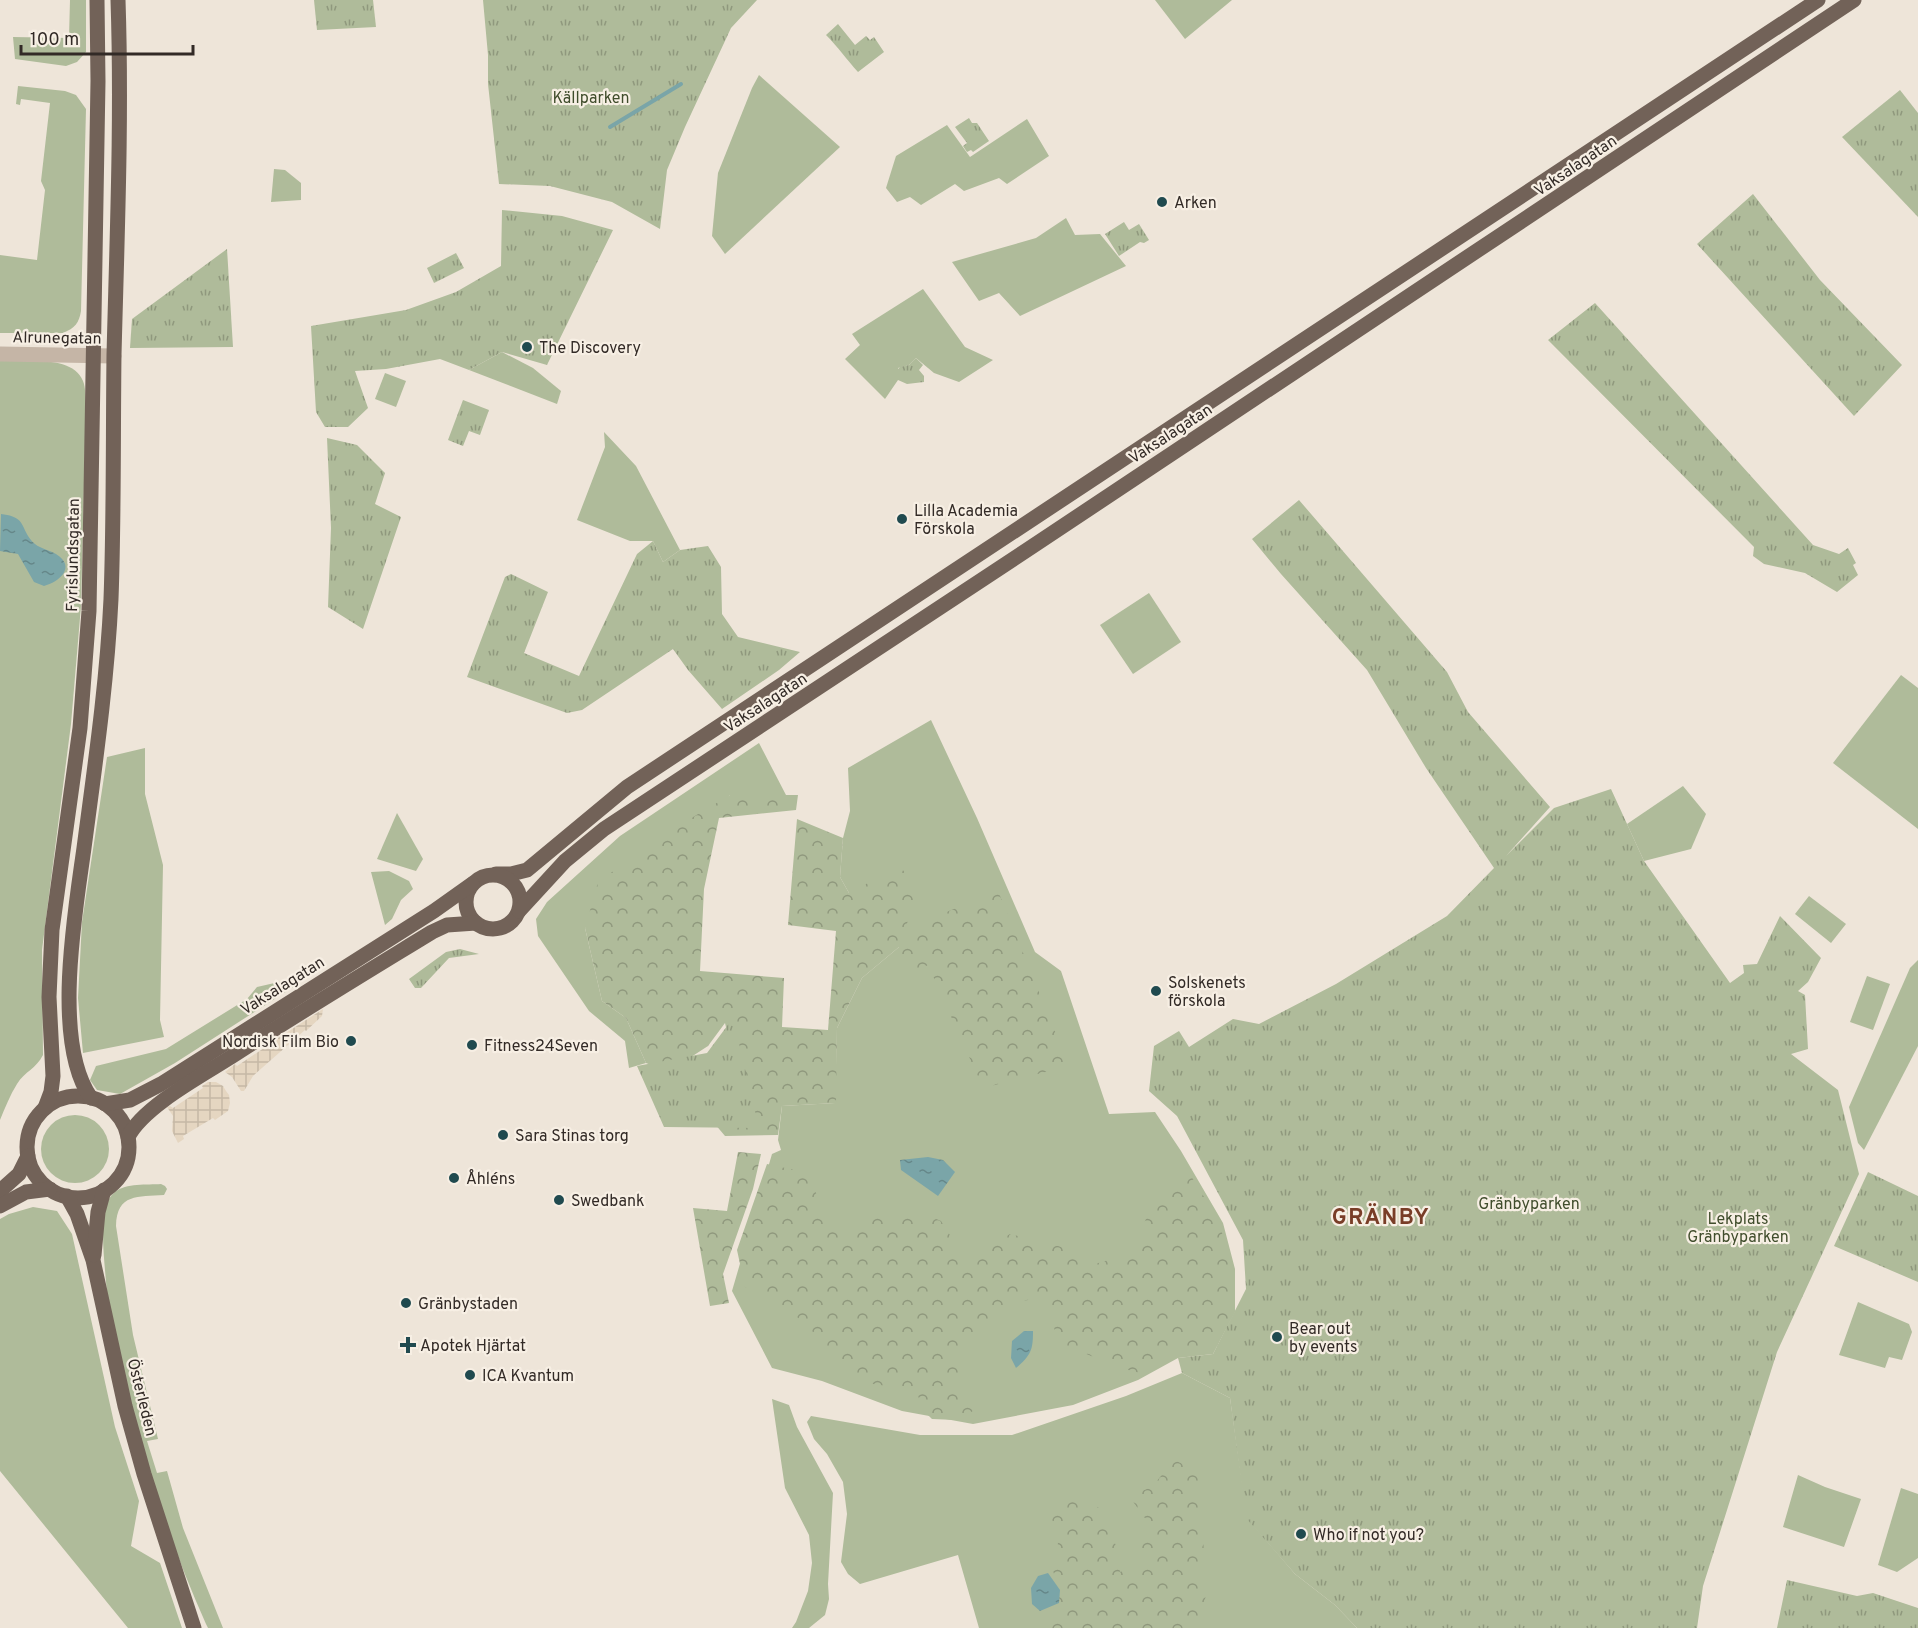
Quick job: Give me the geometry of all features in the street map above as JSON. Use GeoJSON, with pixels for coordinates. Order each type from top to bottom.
{"type":"FeatureCollection","features":[{"type":"Feature","properties":{"kind":"main road","name":"Fyrislundsgatan"},"geometry":{"type":"LineString","coordinates":[[45,1108],[51,1092],[53,1076],[49,996],[52,930],[80,728],[89,611],[98,81],[97,0]]}},
{"type":"Feature","properties":{"kind":"main road"},"geometry":{"type":"LineString","coordinates":[[98,1101],[72,1096],[62,1098],[45,1108],[32,1125],[28,1135],[28,1156],[38,1178],[50,1189],[67,1196],[86,1197],[104,1190],[116,1180],[123,1169],[128,1150],[128,1137],[120,1118],[98,1101],[82,1082],[73,1053],[70,1017],[72,930],[100,731],[111,599],[120,108],[118,0]]}},
{"type":"Feature","properties":{"kind":"main road","name":"Vaksalagatan"},"geometry":{"type":"LineString","coordinates":[[496,874],[511,874],[527,870],[627,787],[1818,0]]}},
{"type":"Feature","properties":{"kind":"main road","name":"Vaksalagatan"},"geometry":{"type":"LineString","coordinates":[[519,911],[565,861],[604,829],[1854,0]]}},
{"type":"Feature","properties":{"kind":"main road"},"geometry":{"type":"LineString","coordinates":[[496,874],[511,881],[516,887],[521,903],[519,911],[511,922],[498,929],[483,927],[476,923],[471,918],[466,904],[466,897],[472,884],[479,878],[496,874]]}},
{"type":"Feature","properties":{"kind":"main road","name":"Vaksalagatan"},"geometry":{"type":"LineString","coordinates":[[98,1101],[130,1100],[161,1084],[434,911],[472,884]]}},
{"type":"Feature","properties":{"kind":"main road","name":"Vaksalagatan"},"geometry":{"type":"LineString","coordinates":[[128,1137],[144,1115],[165,1100],[432,932],[447,926],[476,923]]}},
{"type":"Feature","properties":{"kind":"main road"},"geometry":{"type":"LineString","coordinates":[[0,1191],[19,1174],[28,1156]]}},
{"type":"Feature","properties":{"kind":"main road"},"geometry":{"type":"LineString","coordinates":[[0,1206],[26,1192],[50,1189]]}},
{"type":"Feature","properties":{"kind":"main road","name":"Österleden"},"geometry":{"type":"LineString","coordinates":[[93,1260],[98,1212],[104,1190]]}},
{"type":"Feature","properties":{"kind":"main road","name":"Österleden"},"geometry":{"type":"LineString","coordinates":[[67,1196],[77,1214],[93,1260],[125,1406],[194,1628]]}},
{"type":"Feature","properties":{"kind":"main road","name":"Österleden"},"geometry":{"type":"LineString","coordinates":[[166,1541],[192,1610],[204,1628]]}},
{"type":"Feature","properties":{"kind":"street","name":"Alrunegatan"},"geometry":{"type":"LineString","coordinates":[[0,354],[114,356]]}},
{"type":"Feature","properties":{"kind":"green space"},"geometry":{"type":"Polygon","coordinates":[[[70,0],[86,0],[86,52],[77,62],[66,66],[15,59],[13,37],[69,38],[70,0]]]}},
{"type":"Feature","properties":{"kind":"green space"},"geometry":{"type":"Polygon","coordinates":[[[314,0],[373,0],[376,27],[317,30],[314,0]]]}},
{"type":"Feature","properties":{"kind":"green space","name":"Källparken"},"geometry":{"type":"Polygon","coordinates":[[[483,0],[757,0],[731,28],[685,127],[667,170],[660,229],[612,202],[550,186],[499,184],[488,84],[483,0]]]}},
{"type":"Feature","properties":{"kind":"green space"},"geometry":{"type":"Polygon","coordinates":[[[1155,0],[1232,0],[1185,39],[1155,0]]]}},
{"type":"Feature","properties":{"kind":"green space"},"geometry":{"type":"Polygon","coordinates":[[[838,24],[855,45],[866,36],[870,40],[874,37],[884,52],[858,72],[826,35],[838,24]]]}},
{"type":"Feature","properties":{"kind":"green space"},"geometry":{"type":"Polygon","coordinates":[[[759,75],[840,147],[725,254],[712,236],[718,173],[759,75]]]}},
{"type":"Feature","properties":{"kind":"green space"},"geometry":{"type":"Polygon","coordinates":[[[18,86],[65,91],[76,95],[86,109],[81,311],[76,325],[63,333],[0,333],[0,255],[37,260],[45,190],[41,181],[50,103],[21,99],[20,105],[16,104],[18,86]]]}},
{"type":"Feature","properties":{"kind":"green space"},"geometry":{"type":"Polygon","coordinates":[[[1900,90],[1918,113],[1918,217],[1842,137],[1900,90]]]}},
{"type":"Feature","properties":{"kind":"green space"},"geometry":{"type":"Polygon","coordinates":[[[969,118],[972,123],[977,123],[989,141],[973,152],[971,150],[967,152],[963,146],[967,143],[955,127],[969,118]]]}},
{"type":"Feature","properties":{"kind":"green space"},"geometry":{"type":"Polygon","coordinates":[[[1027,119],[1049,156],[1007,184],[999,178],[964,191],[955,184],[921,205],[910,197],[897,202],[886,188],[896,156],[947,125],[970,157],[1027,119]]]}},
{"type":"Feature","properties":{"kind":"green space"},"geometry":{"type":"Polygon","coordinates":[[[274,169],[285,170],[301,183],[301,200],[271,202],[274,169]]]}},
{"type":"Feature","properties":{"kind":"green space"},"geometry":{"type":"Polygon","coordinates":[[[1753,194],[1820,280],[1902,365],[1854,416],[1697,244],[1753,194]]]}},
{"type":"Feature","properties":{"kind":"green space"},"geometry":{"type":"Polygon","coordinates":[[[502,210],[562,216],[613,230],[547,365],[502,352],[469,370],[440,359],[386,369],[355,371],[368,408],[348,427],[325,427],[316,412],[311,326],[406,310],[456,292],[501,266],[502,210]]]}},
{"type":"Feature","properties":{"kind":"green space"},"geometry":{"type":"Polygon","coordinates":[[[1066,218],[1075,235],[1100,234],[1126,266],[1020,316],[999,293],[979,301],[952,262],[1036,238],[1066,218]]]}},
{"type":"Feature","properties":{"kind":"green space"},"geometry":{"type":"Polygon","coordinates":[[[1124,222],[1129,230],[1139,224],[1149,240],[1144,243],[1140,242],[1119,256],[1105,234],[1124,222]]]}},
{"type":"Feature","properties":{"kind":"green space"},"geometry":{"type":"Polygon","coordinates":[[[227,249],[233,347],[130,348],[132,319],[227,249]]]}},
{"type":"Feature","properties":{"kind":"green space"},"geometry":{"type":"Polygon","coordinates":[[[456,253],[464,268],[434,283],[427,268],[456,253]]]}},
{"type":"Feature","properties":{"kind":"green space"},"geometry":{"type":"Polygon","coordinates":[[[923,289],[965,347],[993,360],[959,382],[934,373],[916,358],[909,365],[898,368],[898,380],[885,399],[845,359],[860,345],[852,334],[923,289]]]}},
{"type":"Feature","properties":{"kind":"green space"},"geometry":{"type":"Polygon","coordinates":[[[1595,303],[1813,545],[1839,554],[1848,548],[1856,563],[1853,565],[1858,575],[1837,592],[1805,573],[1764,564],[1753,556],[1754,547],[1548,340],[1595,303]]]}},
{"type":"Feature","properties":{"kind":"green space"},"geometry":{"type":"Polygon","coordinates":[[[502,352],[533,368],[561,391],[557,404],[469,370],[502,352]]]}},
{"type":"Feature","properties":{"kind":"green space"},"geometry":{"type":"Polygon","coordinates":[[[916,358],[923,365],[919,370],[924,376],[924,382],[907,384],[898,380],[897,370],[909,365],[916,358]]]}},
{"type":"Feature","properties":{"kind":"green space"},"geometry":{"type":"Polygon","coordinates":[[[0,361],[46,361],[69,367],[78,372],[83,381],[86,405],[81,606],[71,724],[42,950],[43,1055],[17,1084],[0,1120],[0,361]]]}},
{"type":"Feature","properties":{"kind":"green space"},"geometry":{"type":"Polygon","coordinates":[[[385,373],[406,381],[396,407],[375,399],[385,373]]]}},
{"type":"Feature","properties":{"kind":"green space"},"geometry":{"type":"Polygon","coordinates":[[[463,400],[489,410],[480,435],[469,431],[463,446],[448,440],[463,400]]]}},
{"type":"Feature","properties":{"kind":"green space"},"geometry":{"type":"Polygon","coordinates":[[[604,432],[636,466],[680,550],[663,562],[653,541],[630,541],[577,520],[605,447],[604,432]]]}},
{"type":"Feature","properties":{"kind":"green space"},"geometry":{"type":"Polygon","coordinates":[[[327,438],[357,445],[385,473],[375,504],[401,517],[363,629],[328,607],[331,528],[327,438]]]}},
{"type":"Feature","properties":{"kind":"green space","name":"Gränbyparken"},"geometry":{"type":"Polygon","coordinates":[[[1299,500],[1447,672],[1468,712],[1550,807],[1506,856],[1554,808],[1611,789],[1644,861],[1730,983],[1744,973],[1743,965],[1757,964],[1780,916],[1821,958],[1808,982],[1798,991],[1805,995],[1808,1049],[1791,1054],[1838,1090],[1859,1174],[1777,1352],[1703,1586],[1697,1628],[1357,1628],[1335,1605],[1295,1574],[1246,1518],[1230,1398],[1182,1373],[1178,1358],[1213,1354],[1246,1289],[1243,1240],[1177,1116],[1149,1091],[1154,1046],[1179,1031],[1189,1047],[1233,1019],[1259,1024],[1336,984],[1447,916],[1494,868],[1426,768],[1367,670],[1252,539],[1299,500]]]}},
{"type":"Feature","properties":{"kind":"green space"},"geometry":{"type":"Polygon","coordinates":[[[653,541],[663,562],[680,550],[708,546],[721,567],[722,614],[738,637],[800,652],[779,670],[722,709],[673,649],[582,710],[567,713],[467,677],[505,577],[511,574],[548,592],[524,653],[579,676],[637,554],[653,541]]]}},
{"type":"Feature","properties":{"kind":"green space"},"geometry":{"type":"Polygon","coordinates":[[[1149,593],[1181,642],[1133,674],[1100,625],[1149,593]]]}},
{"type":"Feature","properties":{"kind":"green space"},"geometry":{"type":"Polygon","coordinates":[[[1901,675],[1918,688],[1918,829],[1833,763],[1901,675]]]}},
{"type":"Feature","properties":{"kind":"green space"},"geometry":{"type":"Polygon","coordinates":[[[931,720],[977,818],[1035,952],[1061,971],[1109,1114],[1155,1112],[1223,1223],[1235,1269],[1235,1312],[1213,1354],[1178,1358],[1138,1380],[1073,1405],[973,1424],[902,1411],[822,1381],[772,1368],[732,1291],[772,1154],[781,1150],[778,1140],[782,1106],[835,1103],[837,1028],[862,978],[899,947],[849,893],[840,877],[843,838],[850,811],[848,768],[931,720]]]}},
{"type":"Feature","properties":{"kind":"green space"},"geometry":{"type":"Polygon","coordinates":[[[759,743],[786,795],[730,795],[585,928],[602,1001],[626,1018],[646,1063],[629,1068],[625,1041],[589,1011],[538,936],[536,919],[547,902],[620,836],[759,743]]]}},
{"type":"Feature","properties":{"kind":"green space"},"geometry":{"type":"Polygon","coordinates":[[[145,748],[145,794],[163,865],[160,1020],[164,1037],[83,1053],[78,998],[82,922],[107,757],[145,748]]]}},
{"type":"Feature","properties":{"kind":"green space"},"geometry":{"type":"Polygon","coordinates":[[[1683,786],[1706,814],[1691,849],[1644,861],[1627,824],[1683,786]]]}},
{"type":"Feature","properties":{"kind":"green space"},"geometry":{"type":"Polygon","coordinates":[[[730,795],[798,795],[796,810],[719,818],[704,889],[700,971],[784,978],[782,1027],[828,1030],[836,931],[788,925],[797,819],[843,838],[840,877],[849,893],[900,866],[918,891],[899,947],[862,978],[837,1028],[836,1103],[782,1106],[778,1135],[725,1136],[709,1117],[737,1073],[725,1023],[708,1046],[668,1072],[646,1063],[626,1018],[602,1001],[585,928],[598,882],[668,832],[730,795]]]}},
{"type":"Feature","properties":{"kind":"green space"},"geometry":{"type":"Polygon","coordinates":[[[397,813],[423,859],[416,871],[377,859],[397,813]]]}},
{"type":"Feature","properties":{"kind":"green space"},"geometry":{"type":"Polygon","coordinates":[[[389,871],[409,881],[413,889],[401,900],[392,919],[385,925],[371,872],[389,871]]]}},
{"type":"Feature","properties":{"kind":"green space"},"geometry":{"type":"Polygon","coordinates":[[[998,891],[1069,1066],[983,1088],[928,965],[910,974],[896,962],[917,924],[998,891]]]}},
{"type":"Feature","properties":{"kind":"green space"},"geometry":{"type":"Polygon","coordinates":[[[1809,896],[1846,924],[1831,943],[1795,914],[1809,896]]]}},
{"type":"Feature","properties":{"kind":"green space"},"geometry":{"type":"Polygon","coordinates":[[[460,949],[479,954],[449,958],[421,988],[415,988],[409,979],[446,952],[460,949]]]}},
{"type":"Feature","properties":{"kind":"green space"},"geometry":{"type":"Polygon","coordinates":[[[1918,960],[1918,1046],[1864,1150],[1858,1143],[1849,1107],[1910,968],[1918,960]]]}},
{"type":"Feature","properties":{"kind":"green space"},"geometry":{"type":"Polygon","coordinates":[[[1867,976],[1890,984],[1873,1030],[1850,1022],[1867,976]]]}},
{"type":"Feature","properties":{"kind":"green space"},"geometry":{"type":"Polygon","coordinates":[[[292,979],[298,984],[175,1063],[120,1094],[97,1090],[90,1080],[96,1066],[166,1049],[247,999],[257,987],[292,979]]]}},
{"type":"Feature","properties":{"kind":"green space"},"geometry":{"type":"Polygon","coordinates":[[[733,1018],[759,1128],[664,1127],[637,1066],[707,1053],[733,1018]]]}},
{"type":"Feature","properties":{"kind":"green space"},"geometry":{"type":"Polygon","coordinates":[[[68,1115],[82,1115],[94,1120],[104,1130],[109,1149],[104,1168],[94,1178],[82,1183],[68,1183],[56,1178],[46,1168],[41,1156],[41,1142],[46,1130],[56,1120],[68,1115]]]}},
{"type":"Feature","properties":{"kind":"green space"},"geometry":{"type":"Polygon","coordinates":[[[738,1152],[761,1154],[753,1189],[723,1274],[729,1303],[710,1306],[693,1208],[727,1211],[738,1152]]]}},
{"type":"Feature","properties":{"kind":"green space"},"geometry":{"type":"Polygon","coordinates":[[[767,1164],[799,1171],[814,1185],[820,1209],[834,1229],[856,1228],[877,1210],[892,1222],[922,1213],[941,1221],[955,1243],[963,1269],[984,1249],[1010,1234],[1062,1247],[1095,1264],[1115,1258],[1131,1257],[1138,1246],[1146,1219],[1157,1201],[1191,1176],[1214,1213],[1224,1238],[1232,1282],[1229,1320],[1216,1344],[1177,1351],[1163,1364],[1140,1373],[1117,1367],[1056,1341],[1052,1316],[1042,1303],[1035,1299],[1015,1302],[1003,1310],[980,1339],[962,1349],[958,1387],[972,1394],[973,1411],[956,1420],[932,1419],[923,1410],[916,1390],[859,1382],[834,1365],[821,1350],[814,1333],[800,1319],[778,1306],[766,1292],[745,1287],[737,1250],[767,1164]]]}},
{"type":"Feature","properties":{"kind":"green space"},"geometry":{"type":"Polygon","coordinates":[[[1868,1172],[1918,1196],[1918,1282],[1834,1246],[1868,1172]]]}},
{"type":"Feature","properties":{"kind":"green space"},"geometry":{"type":"Polygon","coordinates":[[[161,1184],[167,1189],[164,1195],[138,1197],[125,1202],[117,1215],[116,1226],[133,1335],[158,1439],[147,1441],[157,1473],[167,1471],[183,1528],[223,1628],[208,1628],[184,1573],[165,1520],[133,1413],[107,1298],[103,1226],[109,1200],[115,1192],[125,1187],[161,1184]]]}},
{"type":"Feature","properties":{"kind":"green space"},"geometry":{"type":"Polygon","coordinates":[[[33,1207],[57,1211],[72,1234],[115,1427],[139,1501],[131,1546],[160,1563],[182,1628],[128,1628],[0,1471],[0,1219],[33,1207]]]}},
{"type":"Feature","properties":{"kind":"green space"},"geometry":{"type":"Polygon","coordinates":[[[1858,1302],[1909,1324],[1912,1332],[1902,1360],[1889,1357],[1885,1368],[1839,1355],[1858,1302]]]}},
{"type":"Feature","properties":{"kind":"green space"},"geometry":{"type":"Polygon","coordinates":[[[1182,1373],[1230,1398],[1247,1518],[1295,1574],[1335,1605],[1357,1628],[979,1628],[958,1555],[860,1584],[848,1574],[841,1562],[847,1514],[843,1482],[827,1454],[814,1439],[807,1422],[811,1416],[920,1435],[1012,1435],[1126,1396],[1182,1373]]]}},
{"type":"Feature","properties":{"kind":"green space"},"geometry":{"type":"Polygon","coordinates":[[[772,1399],[789,1405],[797,1427],[833,1493],[829,1599],[825,1615],[809,1628],[792,1628],[808,1591],[812,1563],[809,1535],[785,1488],[772,1399]]]}},
{"type":"Feature","properties":{"kind":"green space"},"geometry":{"type":"Polygon","coordinates":[[[1174,1460],[1203,1473],[1197,1499],[1204,1551],[1193,1577],[1206,1595],[1198,1628],[1049,1628],[1058,1585],[1053,1571],[1058,1543],[1052,1519],[1061,1500],[1086,1500],[1104,1511],[1117,1549],[1120,1572],[1138,1562],[1147,1521],[1129,1496],[1152,1487],[1174,1460]]]}},
{"type":"Feature","properties":{"kind":"green space"},"geometry":{"type":"Polygon","coordinates":[[[1798,1475],[1861,1499],[1844,1547],[1783,1527],[1798,1475]]]}},
{"type":"Feature","properties":{"kind":"green space"},"geometry":{"type":"Polygon","coordinates":[[[1901,1488],[1918,1494],[1918,1558],[1897,1572],[1878,1565],[1901,1488]]]}},
{"type":"Feature","properties":{"kind":"green space"},"geometry":{"type":"Polygon","coordinates":[[[1787,1580],[1857,1596],[1873,1593],[1918,1608],[1918,1628],[1777,1628],[1787,1580]]]}},
{"type":"Feature","properties":{"kind":"shaded area"},"geometry":{"type":"Polygon","coordinates":[[[323,1009],[322,1016],[253,1076],[244,1091],[241,1091],[232,1077],[225,1072],[264,1048],[263,1045],[271,1040],[272,1042],[323,1009]]]}},
{"type":"Feature","properties":{"kind":"shaded area"},"geometry":{"type":"Polygon","coordinates":[[[208,1082],[216,1082],[223,1086],[229,1095],[228,1111],[183,1136],[184,1139],[178,1143],[172,1131],[173,1116],[167,1107],[173,1108],[203,1088],[202,1086],[208,1082]]]}},
{"type":"Feature","properties":{"kind":"water"},"geometry":{"type":"Polygon","coordinates":[[[1,514],[16,518],[35,544],[62,559],[65,569],[60,578],[44,586],[34,582],[18,554],[0,551],[1,514]]]}},
{"type":"Feature","properties":{"kind":"water"},"geometry":{"type":"Polygon","coordinates":[[[928,1157],[943,1160],[955,1172],[938,1196],[901,1170],[900,1160],[928,1157]]]}},
{"type":"Feature","properties":{"kind":"water"},"geometry":{"type":"Polygon","coordinates":[[[1024,1331],[1033,1331],[1032,1348],[1028,1356],[1016,1368],[1011,1358],[1012,1341],[1024,1331]]]}},
{"type":"Feature","properties":{"kind":"water"},"geometry":{"type":"Polygon","coordinates":[[[1048,1573],[1060,1590],[1059,1603],[1040,1611],[1032,1604],[1031,1588],[1038,1576],[1048,1573]]]}},
{"type":"Feature","properties":{"kind":"waterway"},"geometry":{"type":"LineString","coordinates":[[610,127],[681,84]]}},
{"type":"Feature","properties":{"kind":"place","name":"Arken"},"geometry":{"type":"Point","coordinates":[1162,202]}},
{"type":"Feature","properties":{"kind":"place","name":"The Discovery"},"geometry":{"type":"Point","coordinates":[527,347]}},
{"type":"Feature","properties":{"kind":"place","name":"Lilla Academia Förskola"},"geometry":{"type":"Point","coordinates":[902,519]}},
{"type":"Feature","properties":{"kind":"place","name":"Solskenets förskola"},"geometry":{"type":"Point","coordinates":[1156,991]}},
{"type":"Feature","properties":{"kind":"place","name":"Nordisk Film Bio"},"geometry":{"type":"Point","coordinates":[351,1041]}},
{"type":"Feature","properties":{"kind":"place","name":"Fitness24Seven"},"geometry":{"type":"Point","coordinates":[472,1045]}},
{"type":"Feature","properties":{"kind":"place","name":"Sara Stinas torg"},"geometry":{"type":"Point","coordinates":[503,1135]}},
{"type":"Feature","properties":{"kind":"place","name":"Åhléns"},"geometry":{"type":"Point","coordinates":[454,1178]}},
{"type":"Feature","properties":{"kind":"place","name":"Swedbank"},"geometry":{"type":"Point","coordinates":[559,1200]}},
{"type":"Feature","properties":{"kind":"place","name":"Gränbystaden"},"geometry":{"type":"Point","coordinates":[406,1303]}},
{"type":"Feature","properties":{"kind":"place","name":"Bear out by events"},"geometry":{"type":"Point","coordinates":[1277,1337]}},
{"type":"Feature","properties":{"kind":"place","name":"Apotek Hjärtat"},"geometry":{"type":"Point","coordinates":[408,1345]}},
{"type":"Feature","properties":{"kind":"place","name":"ICA Kvantum"},"geometry":{"type":"Point","coordinates":[470,1375]}},
{"type":"Feature","properties":{"kind":"place","name":"Who if not you?"},"geometry":{"type":"Point","coordinates":[1301,1534]}},
{"type":"Feature","properties":{"kind":"district","name":"GRÄNBY"},"geometry":{"type":"Point","coordinates":[1381,1216]}},
{"type":"Feature","properties":{"kind":"park label","name":"Lekplats Gränbyparken"},"geometry":{"type":"Point","coordinates":[1738,1227]}}]}
